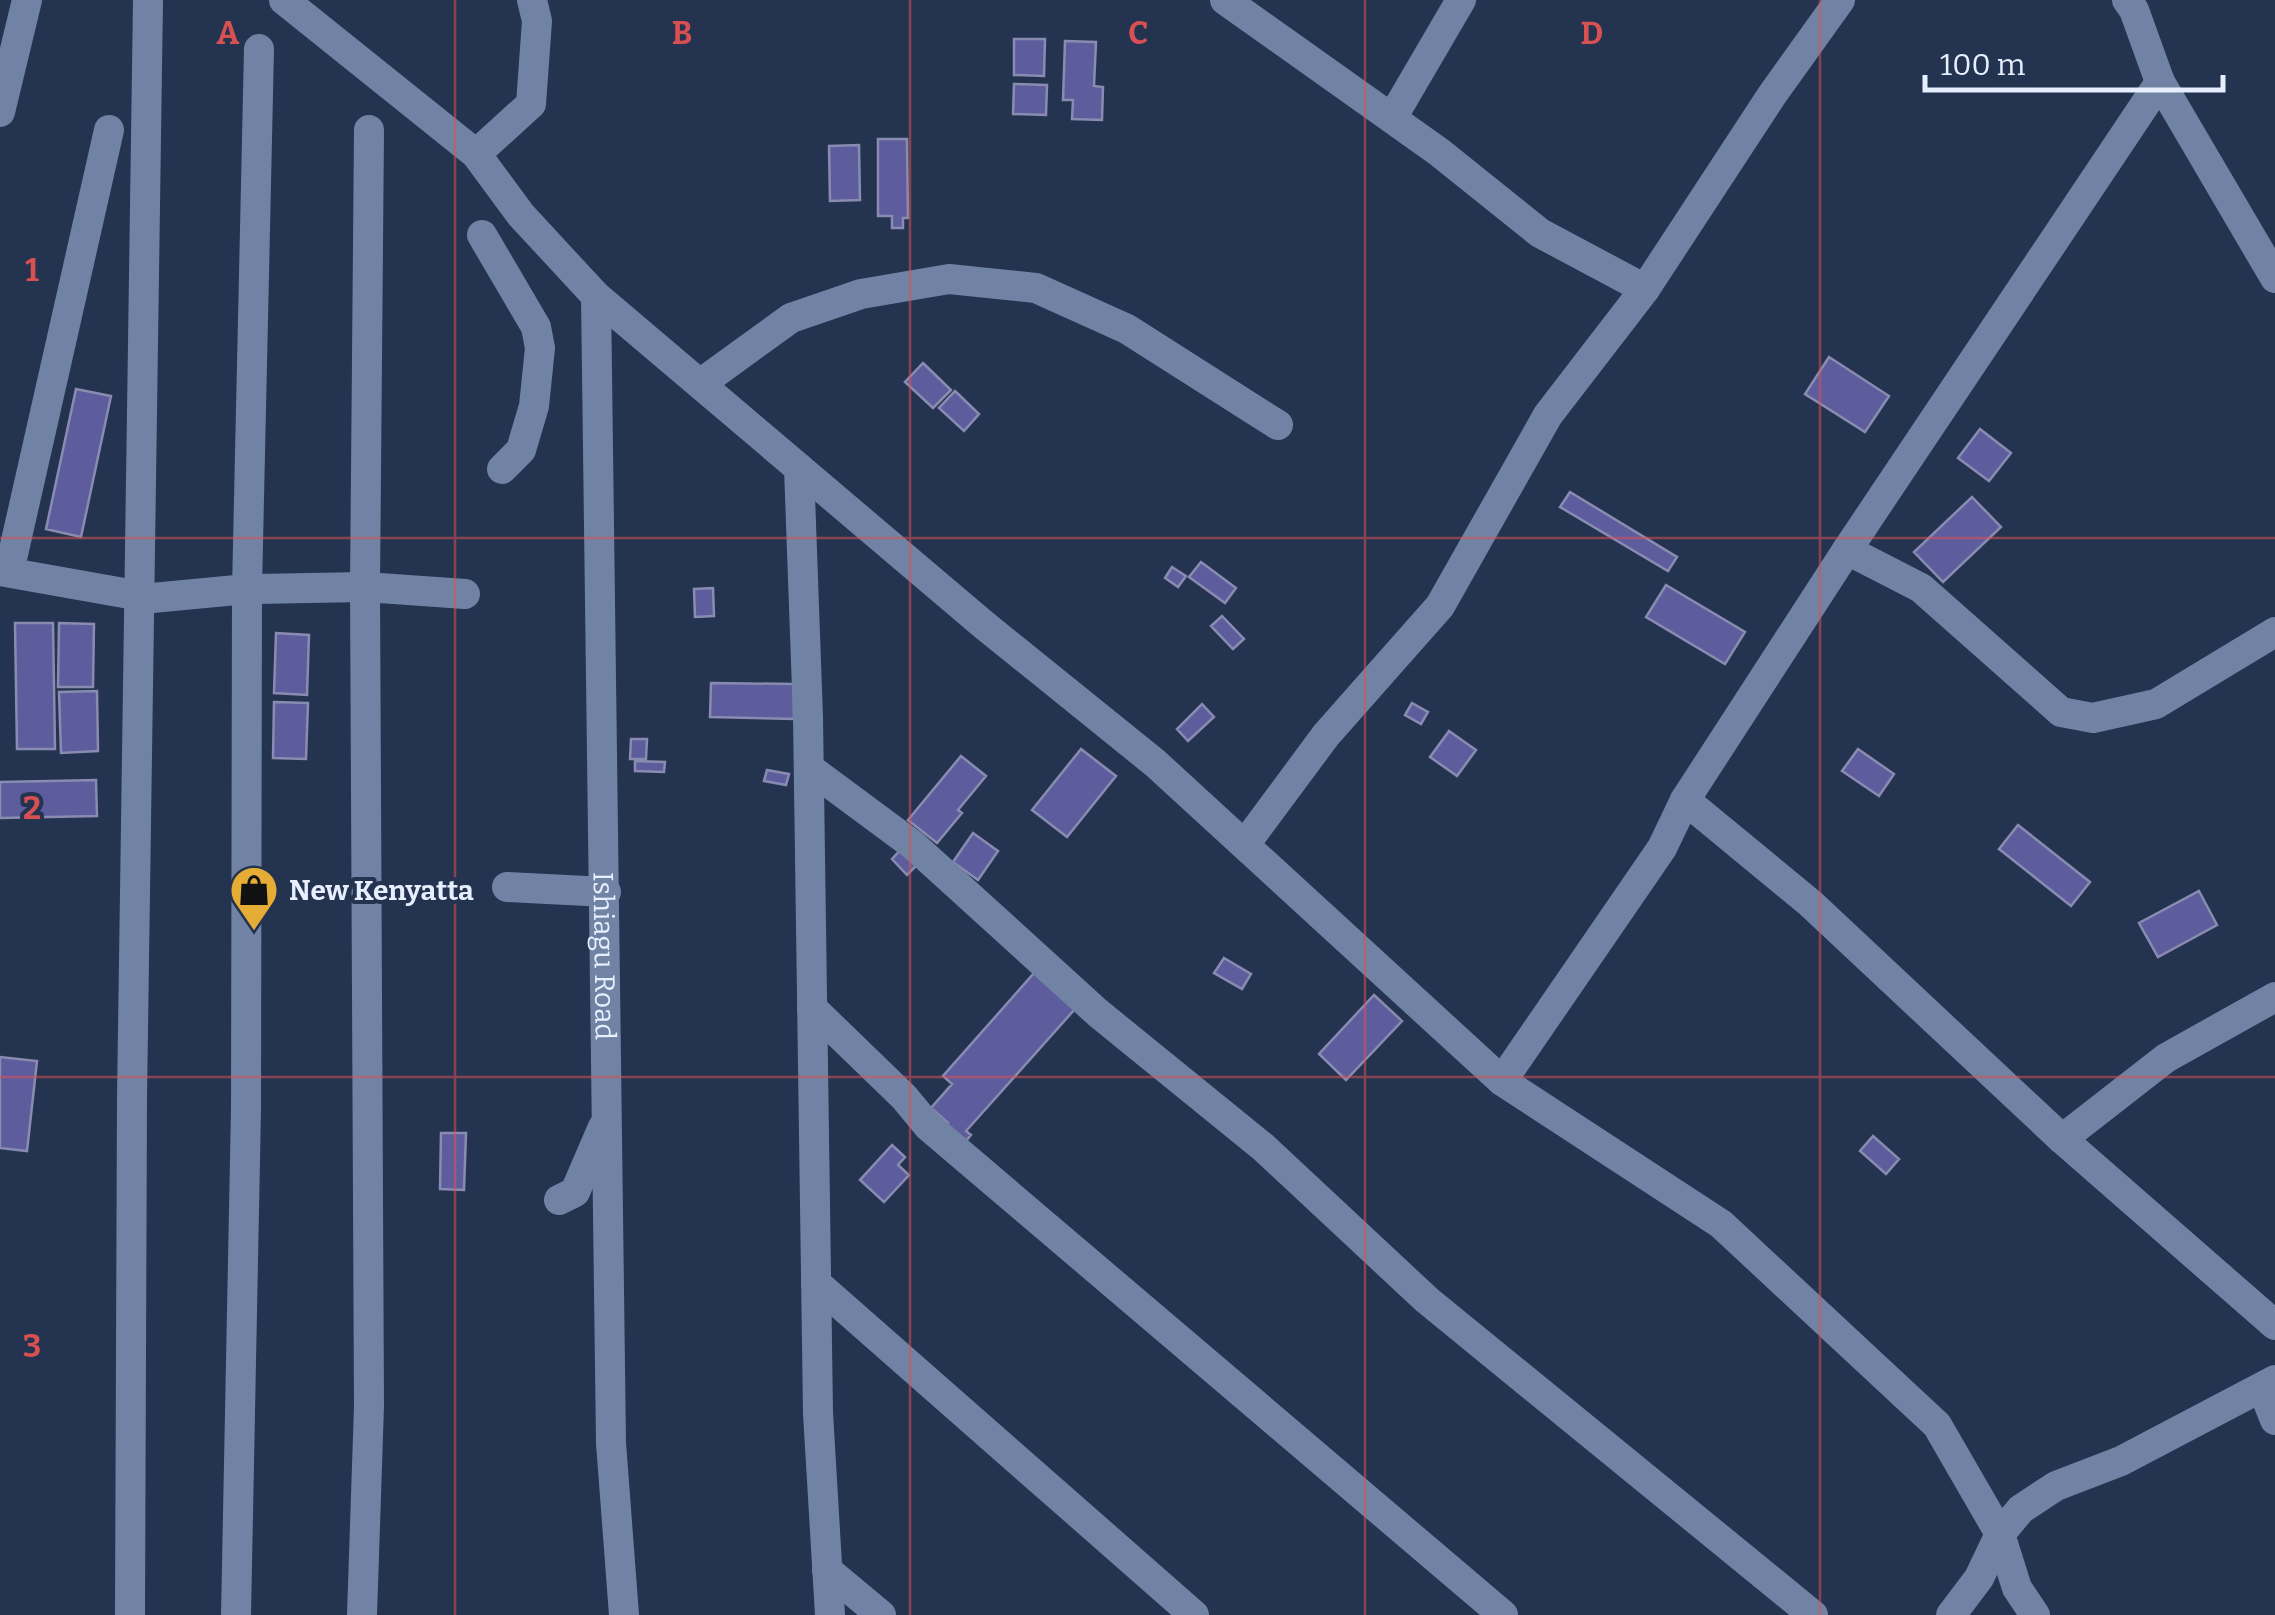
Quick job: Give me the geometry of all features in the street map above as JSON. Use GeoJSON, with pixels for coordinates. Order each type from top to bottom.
{"type":"FeatureCollection","features":[{"type":"Feature","properties":{"kind":"street"},"geometry":{"type":"LineString","coordinates":[[0,112],[27,0]]}},
{"type":"Feature","properties":{"kind":"street"},"geometry":{"type":"LineString","coordinates":[[130,1615],[148,0]]}},
{"type":"Feature","properties":{"kind":"street"},"geometry":{"type":"LineString","coordinates":[[284,0],[476,154],[522,215],[596,296],[984,625],[1155,764],[1502,1082],[1721,1224],[1938,1425],[2000,1534],[2017,1588],[2035,1615]]}},
{"type":"Feature","properties":{"kind":"street"},"geometry":{"type":"LineString","coordinates":[[1225,0],[1392,118],[1540,233],[1644,289]]}},
{"type":"Feature","properties":{"kind":"street"},"geometry":{"type":"LineString","coordinates":[[1392,118],[1461,0]]}},
{"type":"Feature","properties":{"kind":"street"},"geometry":{"type":"LineString","coordinates":[[1246,844],[1326,734],[1440,606],[1548,415],[1644,289],[1840,0]]}},
{"type":"Feature","properties":{"kind":"street"},"geometry":{"type":"LineString","coordinates":[[2126,0],[2134,10],[2160,82],[2275,278]]}},
{"type":"Feature","properties":{"kind":"street"},"geometry":{"type":"LineString","coordinates":[[476,154],[531,104],[541,7]]}},
{"type":"Feature","properties":{"kind":"street"},"geometry":{"type":"LineString","coordinates":[[236,1615],[246,1109],[247,590],[259,50]]}},
{"type":"Feature","properties":{"kind":"street"},"geometry":{"type":"LineString","coordinates":[[1502,1082],[1662,848],[1684,800],[1846,550],[2160,82]]}},
{"type":"Feature","properties":{"kind":"street"},"geometry":{"type":"LineString","coordinates":[[109,130],[4,571],[152,598],[247,590],[365,587],[466,594]]}},
{"type":"Feature","properties":{"kind":"street"},"geometry":{"type":"LineString","coordinates":[[362,1615],[369,1406],[365,587],[369,130]]}},
{"type":"Feature","properties":{"kind":"street"},"geometry":{"type":"LineString","coordinates":[[482,235],[536,328],[540,348],[534,406],[521,450],[502,469]]}},
{"type":"Feature","properties":{"kind":"street"},"geometry":{"type":"LineString","coordinates":[[700,384],[791,318],[861,294],[950,279],[1036,288],[1127,329],[1278,424]]}},
{"type":"Feature","properties":{"kind":"street","name":"Ishiagu Road"},"geometry":{"type":"LineString","coordinates":[[596,296],[611,1443],[624,1615]]}},
{"type":"Feature","properties":{"kind":"street"},"geometry":{"type":"LineString","coordinates":[[799,468],[809,768],[818,1413],[830,1615]]}},
{"type":"Feature","properties":{"kind":"street"},"geometry":{"type":"LineString","coordinates":[[1846,550],[1921,588],[2061,712],[2093,718],[2156,704],[2275,632]]}},
{"type":"Feature","properties":{"kind":"street"},"geometry":{"type":"LineString","coordinates":[[809,768],[913,845],[1098,1012],[1263,1147],[1426,1300],[1813,1615]]}},
{"type":"Feature","properties":{"kind":"street"},"geometry":{"type":"LineString","coordinates":[[1684,800],[1810,903],[2062,1140],[2275,1325]]}},
{"type":"Feature","properties":{"kind":"street"},"geometry":{"type":"LineString","coordinates":[[507,887],[606,892]]}},
{"type":"Feature","properties":{"kind":"street"},"geometry":{"type":"LineString","coordinates":[[2062,1140],[2166,1058],[2275,997]]}},
{"type":"Feature","properties":{"kind":"street"},"geometry":{"type":"LineString","coordinates":[[812,1008],[904,1097],[928,1126],[1503,1615]]}},
{"type":"Feature","properties":{"kind":"street"},"geometry":{"type":"LineString","coordinates":[[558,1200],[575,1192],[608,1115]]}},
{"type":"Feature","properties":{"kind":"street"},"geometry":{"type":"LineString","coordinates":[[816,1283],[1194,1615]]}},
{"type":"Feature","properties":{"kind":"street"},"geometry":{"type":"LineString","coordinates":[[1951,1615],[1979,1578],[2000,1534],[2021,1509],[2056,1486],[2121,1461],[2269,1385],[2275,1420]]}},
{"type":"Feature","properties":{"kind":"street"},"geometry":{"type":"LineString","coordinates":[[828,1570],[881,1615]]}},
{"type":"Feature","properties":{"kind":"building"},"geometry":{"type":"Polygon","coordinates":[[[1014,39],[1045,39],[1044,76],[1014,75],[1014,39]]]}},
{"type":"Feature","properties":{"kind":"building"},"geometry":{"type":"Polygon","coordinates":[[[1065,41],[1096,42],[1094,86],[1103,87],[1102,120],[1072,119],[1073,100],[1063,100],[1065,41]]]}},
{"type":"Feature","properties":{"kind":"building"},"geometry":{"type":"Polygon","coordinates":[[[1014,84],[1047,85],[1046,115],[1013,114],[1014,84]]]}},
{"type":"Feature","properties":{"kind":"building"},"geometry":{"type":"Polygon","coordinates":[[[878,139],[907,139],[908,218],[903,218],[903,228],[892,228],[892,216],[878,216],[878,139]]]}},
{"type":"Feature","properties":{"kind":"building"},"geometry":{"type":"Polygon","coordinates":[[[859,145],[860,200],[830,201],[829,146],[859,145]]]}},
{"type":"Feature","properties":{"kind":"building"},"geometry":{"type":"Polygon","coordinates":[[[1829,357],[1889,396],[1865,432],[1805,394],[1829,357]]]}},
{"type":"Feature","properties":{"kind":"building"},"geometry":{"type":"Polygon","coordinates":[[[923,363],[951,390],[933,408],[905,382],[923,363]]]}},
{"type":"Feature","properties":{"kind":"building"},"geometry":{"type":"Polygon","coordinates":[[[76,389],[111,396],[81,537],[46,529],[76,389]]]}},
{"type":"Feature","properties":{"kind":"building"},"geometry":{"type":"Polygon","coordinates":[[[955,391],[979,414],[964,431],[939,408],[955,391]]]}},
{"type":"Feature","properties":{"kind":"building"},"geometry":{"type":"Polygon","coordinates":[[[1980,429],[2011,453],[1989,481],[1958,458],[1980,429]]]}},
{"type":"Feature","properties":{"kind":"building"},"geometry":{"type":"Polygon","coordinates":[[[1570,492],[1677,557],[1668,571],[1560,507],[1570,492]]]}},
{"type":"Feature","properties":{"kind":"building"},"geometry":{"type":"Polygon","coordinates":[[[1972,497],[2001,527],[1943,582],[1914,552],[1972,497]]]}},
{"type":"Feature","properties":{"kind":"building"},"geometry":{"type":"Polygon","coordinates":[[[1201,562],[1236,588],[1225,603],[1189,577],[1201,562]]]}},
{"type":"Feature","properties":{"kind":"building"},"geometry":{"type":"Polygon","coordinates":[[[1172,567],[1186,576],[1178,587],[1165,578],[1172,567]]]}},
{"type":"Feature","properties":{"kind":"building"},"geometry":{"type":"Polygon","coordinates":[[[1666,585],[1745,632],[1725,664],[1646,617],[1666,585]]]}},
{"type":"Feature","properties":{"kind":"building"},"geometry":{"type":"Polygon","coordinates":[[[713,588],[714,616],[695,617],[694,589],[713,588]]]}},
{"type":"Feature","properties":{"kind":"building"},"geometry":{"type":"Polygon","coordinates":[[[1222,616],[1244,639],[1233,649],[1211,626],[1222,616]]]}},
{"type":"Feature","properties":{"kind":"building"},"geometry":{"type":"Polygon","coordinates":[[[15,623],[53,623],[55,749],[17,749],[15,623]]]}},
{"type":"Feature","properties":{"kind":"building"},"geometry":{"type":"Polygon","coordinates":[[[59,623],[94,624],[93,687],[58,687],[59,623]]]}},
{"type":"Feature","properties":{"kind":"building"},"geometry":{"type":"Polygon","coordinates":[[[276,633],[309,635],[307,695],[274,693],[276,633]]]}},
{"type":"Feature","properties":{"kind":"building"},"geometry":{"type":"Polygon","coordinates":[[[711,683],[794,684],[794,719],[710,717],[711,683]]]}},
{"type":"Feature","properties":{"kind":"building"},"geometry":{"type":"Polygon","coordinates":[[[97,691],[98,751],[61,753],[59,692],[97,691]]]}},
{"type":"Feature","properties":{"kind":"building"},"geometry":{"type":"Polygon","coordinates":[[[274,702],[308,703],[306,759],[273,758],[274,702]]]}},
{"type":"Feature","properties":{"kind":"building"},"geometry":{"type":"Polygon","coordinates":[[[1412,703],[1428,712],[1421,724],[1405,715],[1412,703]]]}},
{"type":"Feature","properties":{"kind":"building"},"geometry":{"type":"Polygon","coordinates":[[[1202,704],[1214,717],[1188,741],[1177,729],[1202,704]]]}},
{"type":"Feature","properties":{"kind":"building"},"geometry":{"type":"Polygon","coordinates":[[[1449,731],[1476,750],[1457,776],[1430,757],[1449,731]]]}},
{"type":"Feature","properties":{"kind":"building"},"geometry":{"type":"Polygon","coordinates":[[[631,739],[647,739],[646,759],[630,759],[631,739]]]}},
{"type":"Feature","properties":{"kind":"building"},"geometry":{"type":"Polygon","coordinates":[[[1081,749],[1116,776],[1067,837],[1032,810],[1081,749]]]}},
{"type":"Feature","properties":{"kind":"building"},"geometry":{"type":"Polygon","coordinates":[[[1858,749],[1894,774],[1879,796],[1842,771],[1858,749]]]}},
{"type":"Feature","properties":{"kind":"building"},"geometry":{"type":"Polygon","coordinates":[[[961,756],[986,776],[937,843],[908,820],[961,756]]]}},
{"type":"Feature","properties":{"kind":"building"},"geometry":{"type":"Polygon","coordinates":[[[635,761],[665,762],[664,772],[635,771],[635,761]]]}},
{"type":"Feature","properties":{"kind":"building"},"geometry":{"type":"Polygon","coordinates":[[[767,770],[789,774],[786,785],[764,781],[767,770]]]}},
{"type":"Feature","properties":{"kind":"building"},"geometry":{"type":"Polygon","coordinates":[[[96,780],[97,816],[0,818],[0,782],[96,780]]]}},
{"type":"Feature","properties":{"kind":"building"},"geometry":{"type":"Polygon","coordinates":[[[2018,825],[2090,882],[2071,906],[1999,849],[2018,825]]]}},
{"type":"Feature","properties":{"kind":"building"},"geometry":{"type":"Polygon","coordinates":[[[973,833],[998,851],[978,880],[953,862],[973,833]]]}},
{"type":"Feature","properties":{"kind":"building"},"geometry":{"type":"Polygon","coordinates":[[[903,847],[919,863],[907,875],[892,859],[903,847]]]}},
{"type":"Feature","properties":{"kind":"building"},"geometry":{"type":"Polygon","coordinates":[[[2199,891],[2217,925],[2158,957],[2139,923],[2199,891]]]}},
{"type":"Feature","properties":{"kind":"building"},"geometry":{"type":"Polygon","coordinates":[[[1224,958],[1251,974],[1242,989],[1214,973],[1224,958]]]}},
{"type":"Feature","properties":{"kind":"building"},"geometry":{"type":"Polygon","coordinates":[[[1034,973],[1075,1009],[966,1131],[971,1135],[960,1148],[942,1131],[948,1123],[931,1108],[952,1084],[943,1076],[1034,973]]]}},
{"type":"Feature","properties":{"kind":"building"},"geometry":{"type":"Polygon","coordinates":[[[1374,995],[1402,1021],[1346,1080],[1319,1054],[1374,995]]]}},
{"type":"Feature","properties":{"kind":"building"},"geometry":{"type":"Polygon","coordinates":[[[0,1057],[37,1061],[27,1151],[0,1148],[0,1057]]]}},
{"type":"Feature","properties":{"kind":"building"},"geometry":{"type":"Polygon","coordinates":[[[441,1133],[466,1133],[464,1190],[440,1189],[441,1133]]]}},
{"type":"Feature","properties":{"kind":"building"},"geometry":{"type":"Polygon","coordinates":[[[1873,1136],[1899,1159],[1886,1174],[1860,1151],[1873,1136]]]}},
{"type":"Feature","properties":{"kind":"building"},"geometry":{"type":"Polygon","coordinates":[[[892,1145],[905,1157],[898,1165],[909,1175],[884,1202],[860,1180],[892,1145]]]}},
{"type":"Feature","properties":{"kind":"place","name":"New Kenyatta"},"geometry":{"type":"Point","coordinates":[254,932]}}]}
